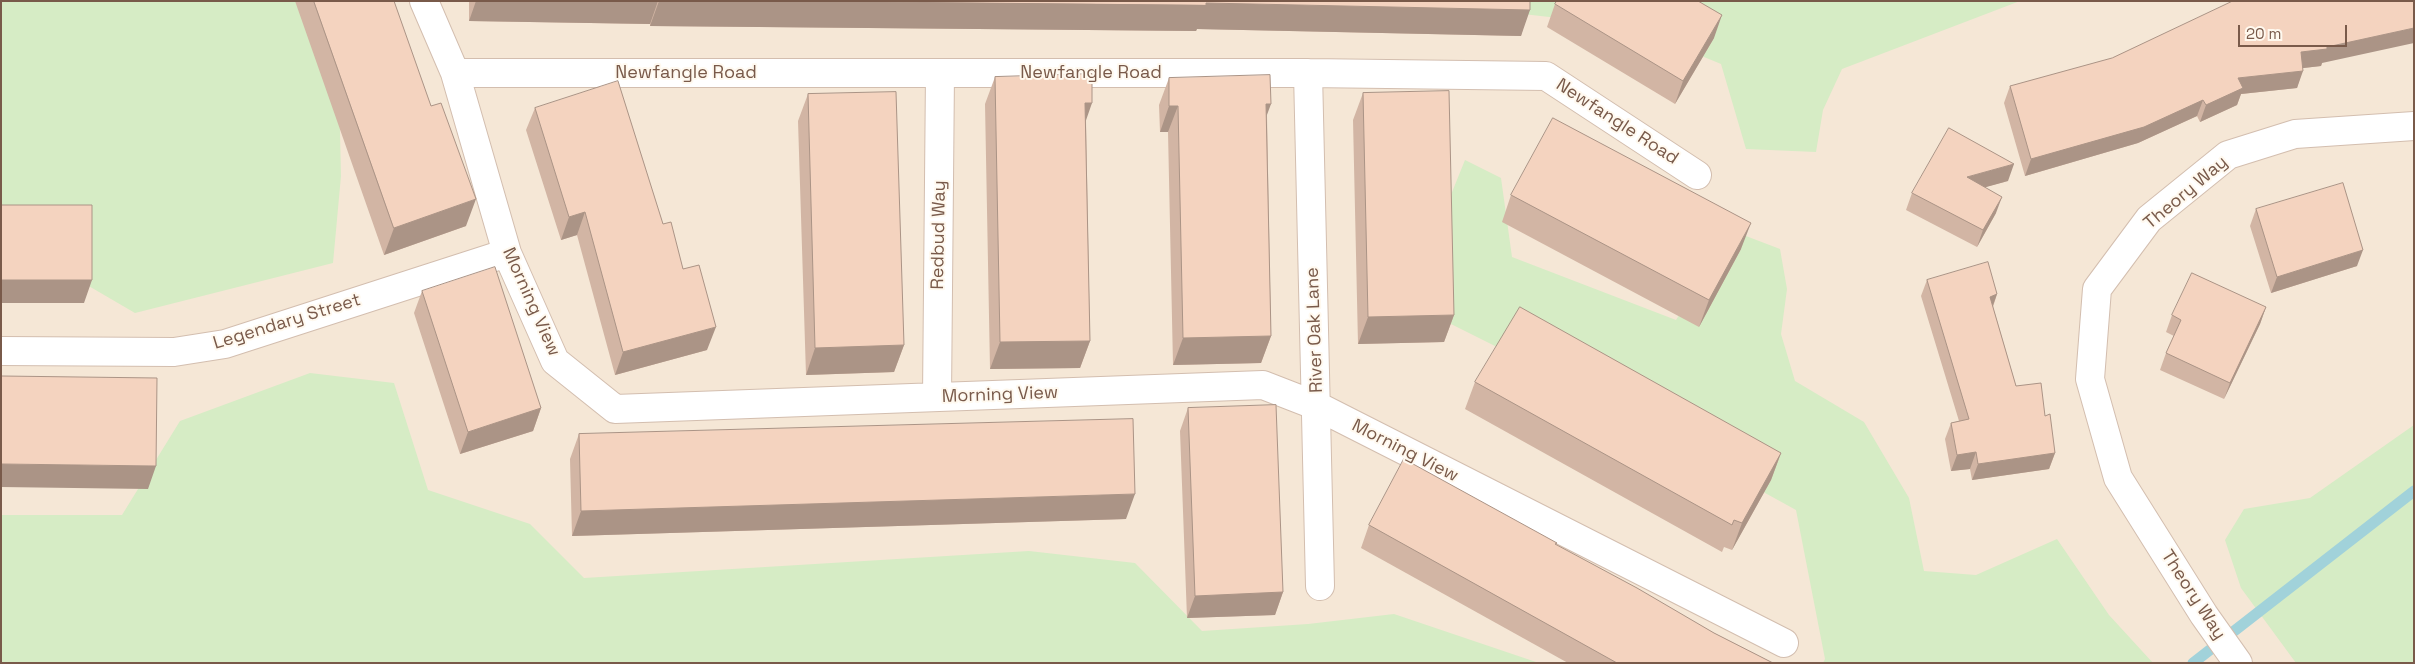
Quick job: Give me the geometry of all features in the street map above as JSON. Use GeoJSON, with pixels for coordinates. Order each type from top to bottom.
{"type":"FeatureCollection","features":[{"type":"Feature","properties":{"kind":"street","name":"Morning View"},"geometry":{"type":"LineString","coordinates":[[424,1],[455,73],[507,253],[555,361],[615,408],[1263,385],[1317,406],[1784,643]]}},
{"type":"Feature","properties":{"kind":"street","name":"Newfangle Road"},"geometry":{"type":"LineString","coordinates":[[455,73],[1308,73],[1546,76],[1697,175]]}},
{"type":"Feature","properties":{"kind":"street","name":"Redbud Way"},"geometry":{"type":"LineString","coordinates":[[937,397],[940,73]]}},
{"type":"Feature","properties":{"kind":"street","name":"River Oak Lane"},"geometry":{"type":"LineString","coordinates":[[1308,73],[1320,586]]}},
{"type":"Feature","properties":{"kind":"street","name":"Theory Way"},"geometry":{"type":"LineString","coordinates":[[2238,663],[2204,615],[2118,478],[2090,379],[2097,289],[2148,219],[2228,155],[2295,134],[2414,126]]}},
{"type":"Feature","properties":{"kind":"street","name":"Legendary Street"},"geometry":{"type":"LineString","coordinates":[[1,351],[174,352],[224,344],[507,253]]}},
{"type":"Feature","properties":{"kind":"shaded area"},"geometry":{"type":"Polygon","coordinates":[[[1,1],[2414,1],[2414,663],[1,663],[1,1]]]}},
{"type":"Feature","properties":{"kind":"green space"},"geometry":{"type":"Polygon","coordinates":[[[1,1],[337,1],[341,176],[333,263],[135,313],[27,250],[1,222],[1,1]]]}},
{"type":"Feature","properties":{"kind":"green space"},"geometry":{"type":"Polygon","coordinates":[[[1408,1],[2020,1],[1842,69],[1823,110],[1816,152],[1746,149],[1721,64],[1629,26],[1408,1]]]}},
{"type":"Feature","properties":{"kind":"green space"},"geometry":{"type":"Polygon","coordinates":[[[1465,160],[1501,178],[1512,257],[1676,320],[1707,271],[1738,233],[1780,249],[1787,289],[1781,334],[1795,381],[1864,422],[1909,498],[1924,571],[1976,575],[2057,539],[2109,615],[2153,663],[1823,663],[1825,659],[1796,510],[1529,363],[1447,322],[1444,212],[1465,160]]]}},
{"type":"Feature","properties":{"kind":"green space"},"geometry":{"type":"Polygon","coordinates":[[[310,373],[394,383],[428,490],[530,524],[584,578],[1029,551],[1135,563],[1202,631],[1308,624],[1394,614],[1539,663],[1,663],[1,515],[122,515],[180,421],[310,373]]]}},
{"type":"Feature","properties":{"kind":"green space"},"geometry":{"type":"Polygon","coordinates":[[[2414,425],[2414,663],[2296,663],[2241,588],[2225,540],[2244,509],[2310,498],[2414,425]]]}},
{"type":"Feature","properties":{"kind":"building"},"geometry":{"type":"Polygon","coordinates":[[[314,1],[394,1],[431,106],[441,103],[476,199],[394,228],[314,1]]]}},
{"type":"Feature","properties":{"kind":"building"},"geometry":{"type":"Polygon","coordinates":[[[777,1],[1530,1],[1530,10],[1206,3],[1206,5],[777,1]]]}},
{"type":"Feature","properties":{"kind":"building"},"geometry":{"type":"Polygon","coordinates":[[[1557,1],[1698,1],[1722,15],[1683,81],[1555,4],[1557,1]]]}},
{"type":"Feature","properties":{"kind":"building"},"geometry":{"type":"Polygon","coordinates":[[[2233,1],[2414,1],[2414,28],[2327,47],[2327,49],[2301,52],[2303,71],[2238,78],[2243,88],[2206,105],[2203,100],[2144,127],[2031,159],[2010,86],[2112,58],[2233,1]]]}},
{"type":"Feature","properties":{"kind":"building"},"geometry":{"type":"Polygon","coordinates":[[[1092,74],[1092,103],[1085,103],[1090,341],[1000,342],[995,77],[1092,74]]]}},
{"type":"Feature","properties":{"kind":"building"},"geometry":{"type":"Polygon","coordinates":[[[1270,75],[1271,104],[1266,104],[1271,336],[1183,338],[1178,106],[1169,106],[1169,78],[1270,75]]]}},
{"type":"Feature","properties":{"kind":"building"},"geometry":{"type":"Polygon","coordinates":[[[618,81],[663,224],[671,222],[683,269],[699,265],[716,327],[623,352],[585,212],[569,217],[535,108],[618,81]]]}},
{"type":"Feature","properties":{"kind":"building"},"geometry":{"type":"Polygon","coordinates":[[[1449,91],[1454,315],[1368,317],[1363,93],[1449,91]]]}},
{"type":"Feature","properties":{"kind":"building"},"geometry":{"type":"Polygon","coordinates":[[[896,92],[904,345],[815,348],[808,94],[896,92]]]}},
{"type":"Feature","properties":{"kind":"building"},"geometry":{"type":"Polygon","coordinates":[[[1553,118],[1751,223],[1709,300],[1511,195],[1553,118]]]}},
{"type":"Feature","properties":{"kind":"building"},"geometry":{"type":"Polygon","coordinates":[[[1949,128],[2014,164],[1967,177],[2002,197],[1983,230],[1912,193],[1949,128]]]}},
{"type":"Feature","properties":{"kind":"building"},"geometry":{"type":"Polygon","coordinates":[[[2343,183],[2363,250],[2277,277],[2256,209],[2343,183]]]}},
{"type":"Feature","properties":{"kind":"building"},"geometry":{"type":"Polygon","coordinates":[[[1,205],[92,205],[92,280],[1,280],[1,205]]]}},
{"type":"Feature","properties":{"kind":"building"},"geometry":{"type":"Polygon","coordinates":[[[1988,262],[1997,294],[1990,297],[2016,386],[2041,383],[2045,416],[2050,414],[2055,453],[1978,464],[1976,452],[1957,455],[1951,423],[1969,419],[1927,280],[1988,262]]]}},
{"type":"Feature","properties":{"kind":"building"},"geometry":{"type":"Polygon","coordinates":[[[495,267],[541,408],[468,432],[422,291],[495,267]]]}},
{"type":"Feature","properties":{"kind":"building"},"geometry":{"type":"Polygon","coordinates":[[[2192,273],[2266,307],[2230,383],[2166,353],[2181,320],[2172,315],[2192,273]]]}},
{"type":"Feature","properties":{"kind":"building"},"geometry":{"type":"Polygon","coordinates":[[[1520,307],[1781,453],[1742,523],[1734,520],[1732,525],[1475,382],[1520,307]]]}},
{"type":"Feature","properties":{"kind":"building"},"geometry":{"type":"Polygon","coordinates":[[[1,376],[157,378],[156,466],[1,464],[1,376]]]}},
{"type":"Feature","properties":{"kind":"building"},"geometry":{"type":"Polygon","coordinates":[[[1276,405],[1283,592],[1195,596],[1188,408],[1276,405]]]}},
{"type":"Feature","properties":{"kind":"building"},"geometry":{"type":"Polygon","coordinates":[[[1133,419],[1135,494],[581,511],[579,434],[1133,419]]]}},
{"type":"Feature","properties":{"kind":"building"},"geometry":{"type":"Polygon","coordinates":[[[1404,459],[1557,543],[1555,544],[1637,588],[1714,633],[1773,663],[1617,663],[1369,525],[1404,459]]]}},
{"type":"Feature","properties":{"kind":"waterway"},"geometry":{"type":"LineString","coordinates":[[2193,663],[2414,491]]}}]}
